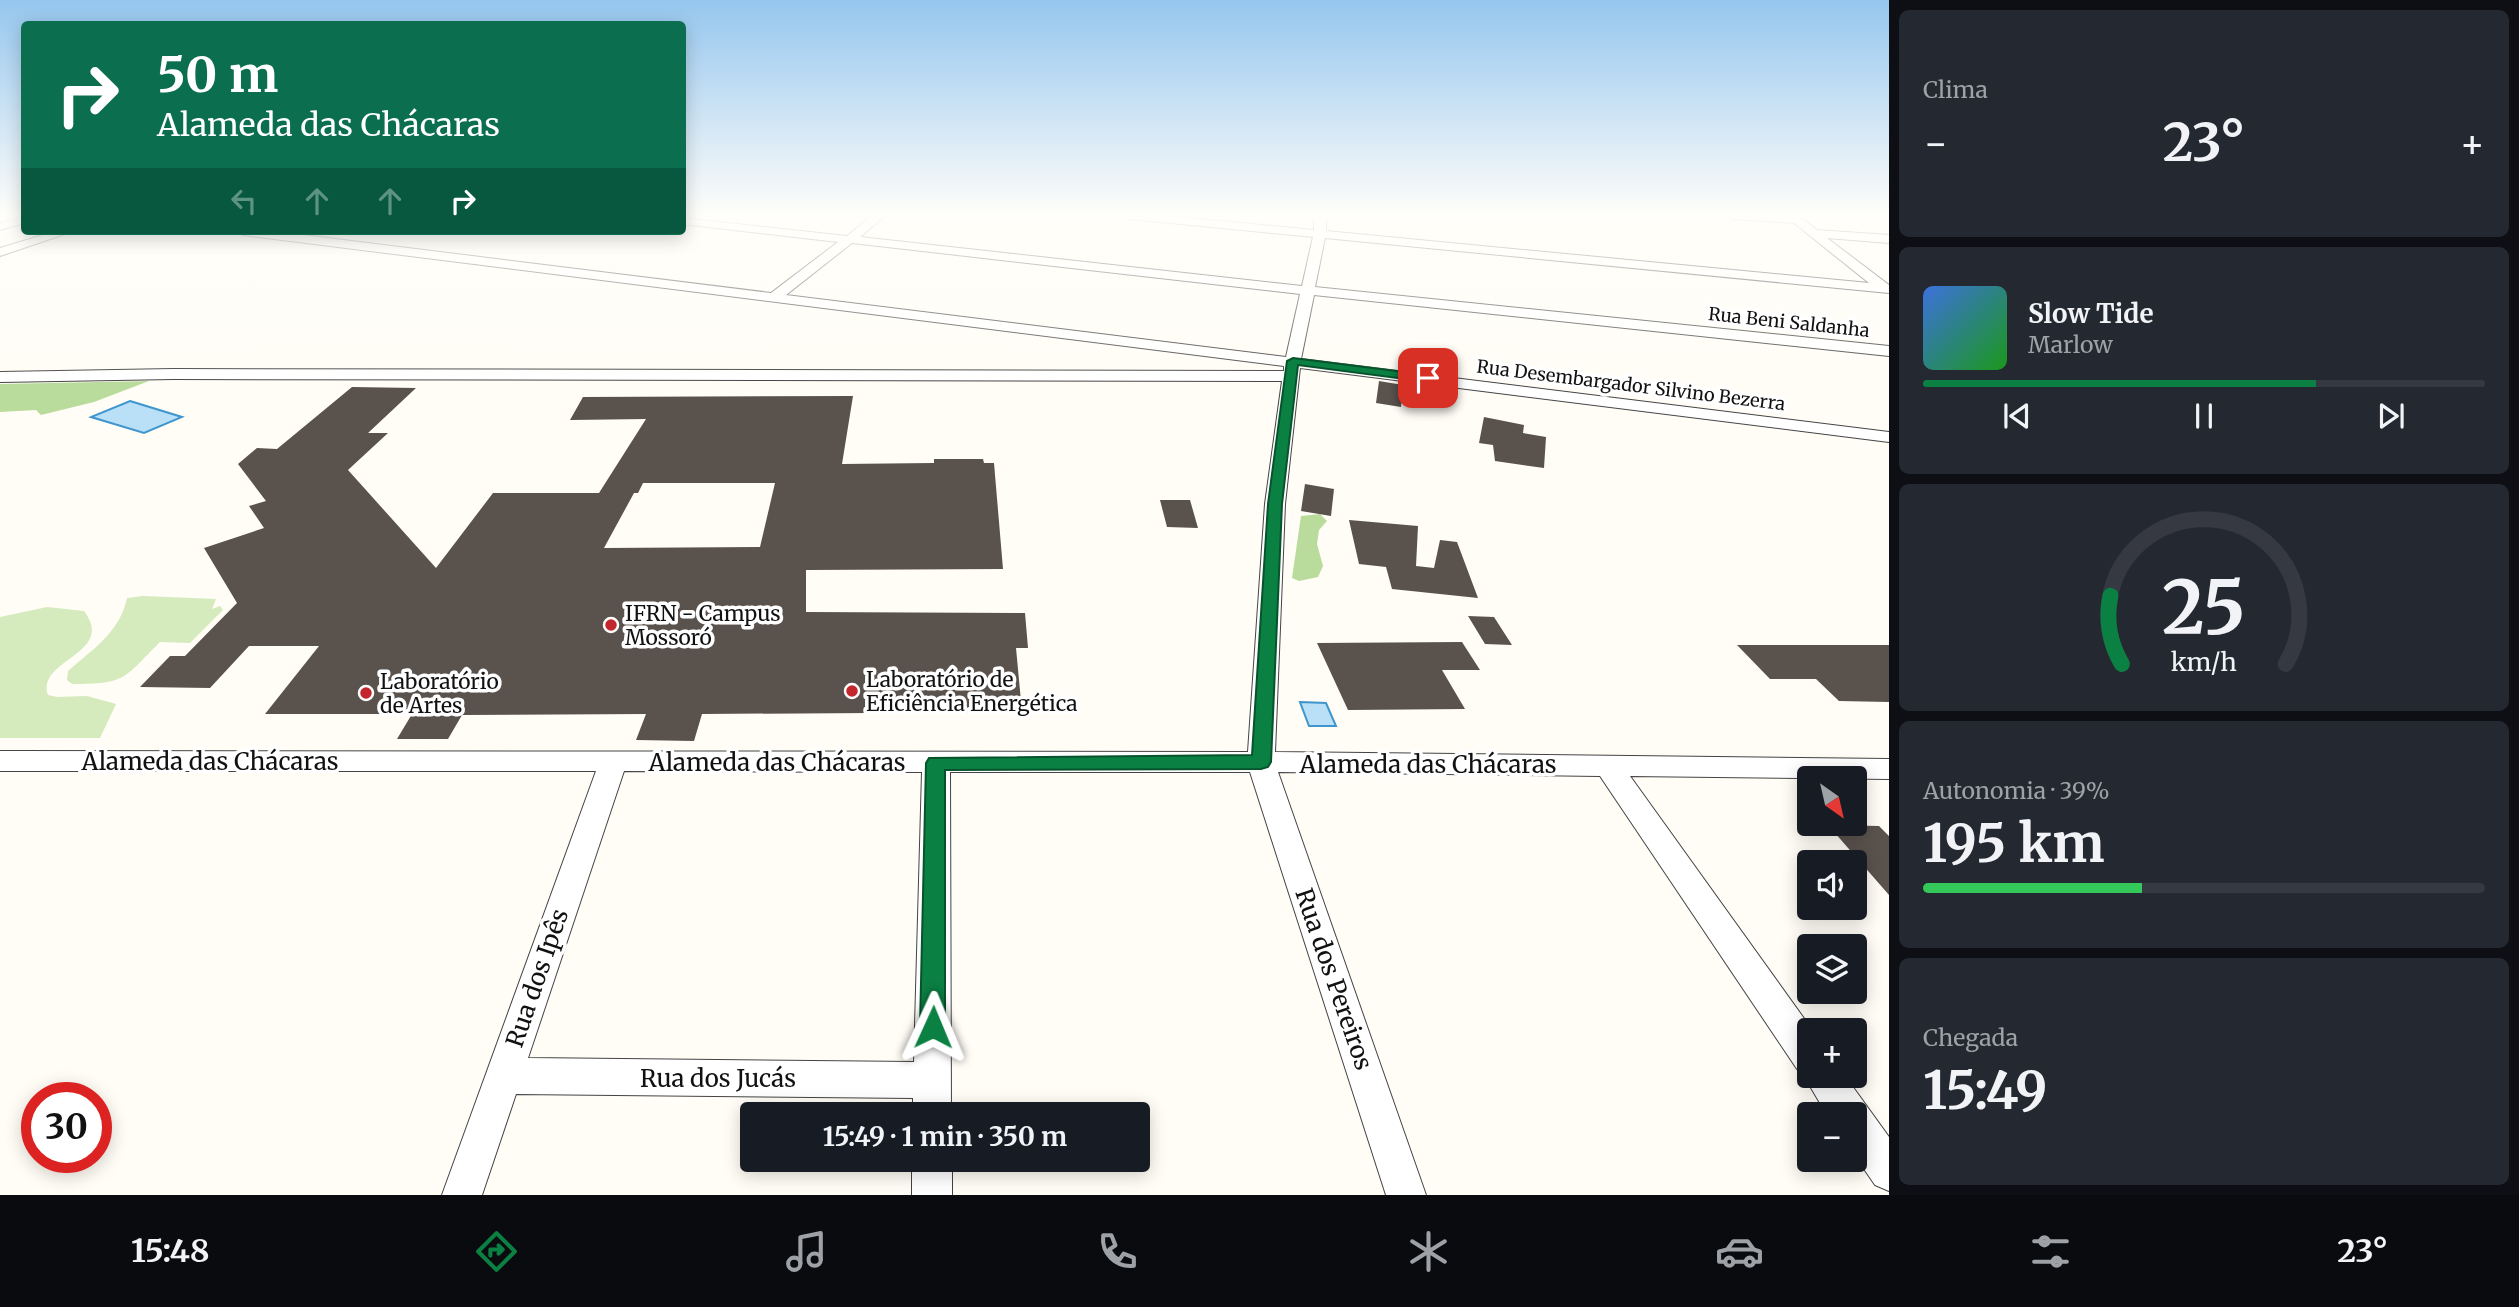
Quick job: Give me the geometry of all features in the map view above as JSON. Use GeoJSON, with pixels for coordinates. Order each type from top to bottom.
{"type":"FeatureCollection","features":[{"type":"Feature","properties":{"kind":"street","name":"Rua Desembargador Silvino Bezerra"},"geometry":{"type":"LineString","coordinates":[[566,272],[1292,369],[1889,437]]}},
{"type":"Feature","properties":{"kind":"street"},"geometry":{"type":"LineString","coordinates":[[774,298],[807,272]]}},
{"type":"Feature","properties":{"kind":"street","name":"Rua Beni Saldanha"},"geometry":{"type":"LineString","coordinates":[[1144,272],[1889,351]]}},
{"type":"Feature","properties":{"kind":"street"},"geometry":{"type":"LineString","coordinates":[[1261,762],[1275,504],[1292,369],[1311,272]]}},
{"type":"Feature","properties":{"kind":"street"},"geometry":{"type":"LineString","coordinates":[[1728,272],[1887,290]]}},
{"type":"Feature","properties":{"kind":"street"},"geometry":{"type":"LineString","coordinates":[[1864,272],[1887,290]]}},
{"type":"Feature","properties":{"kind":"street"},"geometry":{"type":"LineString","coordinates":[[0,377],[1292,369]]}},
{"type":"Feature","properties":{"kind":"street","name":"Alameda das Chácaras"},"geometry":{"type":"LineString","coordinates":[[0,761],[1261,762],[1889,769]]}},
{"type":"Feature","properties":{"kind":"street","name":"Rua dos Ipês"},"geometry":{"type":"LineString","coordinates":[[462,1195],[613,762]]}},
{"type":"Feature","properties":{"kind":"street","name":"Rua dos Pereiros"},"geometry":{"type":"LineString","coordinates":[[1261,762],[1406,1195]]}},
{"type":"Feature","properties":{"kind":"street"},"geometry":{"type":"LineString","coordinates":[[932,1097],[936,763]]}},
{"type":"Feature","properties":{"kind":"street"},"geometry":{"type":"LineString","coordinates":[[1607,765],[1797,1038]]}},
{"type":"Feature","properties":{"kind":"street","name":"Rua dos Jucás"},"geometry":{"type":"LineString","coordinates":[[503,1076],[932,1097]]}},
{"type":"Feature","properties":{"kind":"street"},"geometry":{"type":"LineString","coordinates":[[1867,1139],[1889,1171]]}},
{"type":"Feature","properties":{"kind":"street"},"geometry":{"type":"LineString","coordinates":[[932,1172],[932,1195]]}},
{"type":"Feature","properties":{"kind":"green space"},"geometry":{"type":"Polygon","coordinates":[[[149,381],[94,402],[41,415],[36,410],[0,412],[0,384],[149,381]]]}},
{"type":"Feature","properties":{"kind":"green space"},"geometry":{"type":"Polygon","coordinates":[[[1320,514],[1327,521],[1319,530],[1317,544],[1323,566],[1318,577],[1299,581],[1292,578],[1301,516],[1320,514]]]}},
{"type":"Feature","properties":{"kind":"green space"},"geometry":{"type":"Polygon","coordinates":[[[143,596],[216,599],[212,609],[220,606],[223,610],[190,643],[160,642],[122,677],[90,684],[72,684],[67,680],[68,671],[112,630],[127,598],[143,596]]]}},
{"type":"Feature","properties":{"kind":"green space"},"geometry":{"type":"Polygon","coordinates":[[[47,607],[84,611],[91,625],[91,637],[84,647],[53,673],[47,683],[48,695],[87,696],[116,704],[100,738],[0,738],[0,617],[47,607]]]}},
{"type":"Feature","properties":{"kind":"water"},"geometry":{"type":"Polygon","coordinates":[[[130,401],[182,417],[144,433],[91,417],[130,401]]]}},
{"type":"Feature","properties":{"kind":"water"},"geometry":{"type":"Polygon","coordinates":[[[1300,702],[1326,703],[1336,726],[1309,726],[1300,702]]]}},
{"type":"Feature","properties":{"kind":"building"},"geometry":{"type":"Polygon","coordinates":[[[1379,381],[1403,385],[1401,407],[1376,403],[1379,381]]]}},
{"type":"Feature","properties":{"kind":"building"},"geometry":{"type":"Polygon","coordinates":[[[352,387],[416,388],[368,433],[388,433],[348,470],[436,568],[493,493],[599,493],[646,419],[570,420],[583,397],[853,396],[842,464],[934,463],[934,459],[983,459],[984,463],[994,463],[1003,569],[806,570],[806,612],[1025,613],[1028,648],[1016,648],[1022,712],[702,714],[694,741],[636,740],[646,714],[462,715],[448,739],[397,739],[412,714],[265,714],[319,646],[249,646],[210,688],[140,687],[170,656],[185,656],[237,603],[204,548],[264,528],[249,506],[266,501],[238,464],[257,448],[277,449],[352,387]],[[643,483],[638,493],[634,493],[604,548],[760,547],[775,483],[643,483]]]}},
{"type":"Feature","properties":{"kind":"building"},"geometry":{"type":"Polygon","coordinates":[[[1484,417],[1524,425],[1523,433],[1546,437],[1544,468],[1495,461],[1493,445],[1479,443],[1484,417]]]}},
{"type":"Feature","properties":{"kind":"building"},"geometry":{"type":"Polygon","coordinates":[[[1305,484],[1334,489],[1331,516],[1301,511],[1305,484]]]}},
{"type":"Feature","properties":{"kind":"building"},"geometry":{"type":"Polygon","coordinates":[[[1160,500],[1190,500],[1198,528],[1167,527],[1160,500]]]}},
{"type":"Feature","properties":{"kind":"building"},"geometry":{"type":"Polygon","coordinates":[[[1349,520],[1418,526],[1416,566],[1434,568],[1440,540],[1457,542],[1478,598],[1392,589],[1386,567],[1359,564],[1349,520]]]}},
{"type":"Feature","properties":{"kind":"building"},"geometry":{"type":"Polygon","coordinates":[[[1468,616],[1494,617],[1512,645],[1485,644],[1468,616]]]}},
{"type":"Feature","properties":{"kind":"building"},"geometry":{"type":"Polygon","coordinates":[[[1462,642],[1480,670],[1442,670],[1465,709],[1348,710],[1317,643],[1462,642]]]}},
{"type":"Feature","properties":{"kind":"building"},"geometry":{"type":"Polygon","coordinates":[[[1737,645],[1889,645],[1889,702],[1839,701],[1816,679],[1770,679],[1737,645]]]}},
{"type":"Feature","properties":{"kind":"building"},"geometry":{"type":"Polygon","coordinates":[[[1867,826],[1879,826],[1889,836],[1889,895],[1867,870],[1867,850],[1850,850],[1838,836],[1867,836],[1867,826]]]}},
{"type":"Feature","properties":{"kind":"place","name":"IFRN - Campus Mossoró"},"geometry":{"type":"Point","coordinates":[611,625]}},
{"type":"Feature","properties":{"kind":"place","name":"Laboratório de Eficiência Energética"},"geometry":{"type":"Point","coordinates":[852,691]}},
{"type":"Feature","properties":{"kind":"place","name":"Laboratório de Artes"},"geometry":{"type":"Point","coordinates":[366,693]}},
{"type":"Feature","properties":{"kind":"route"},"geometry":{"type":"LineString","coordinates":[[933,1027],[936,763],[1261,762],[1275,504],[1293,361],[1428,378]]}}]}
